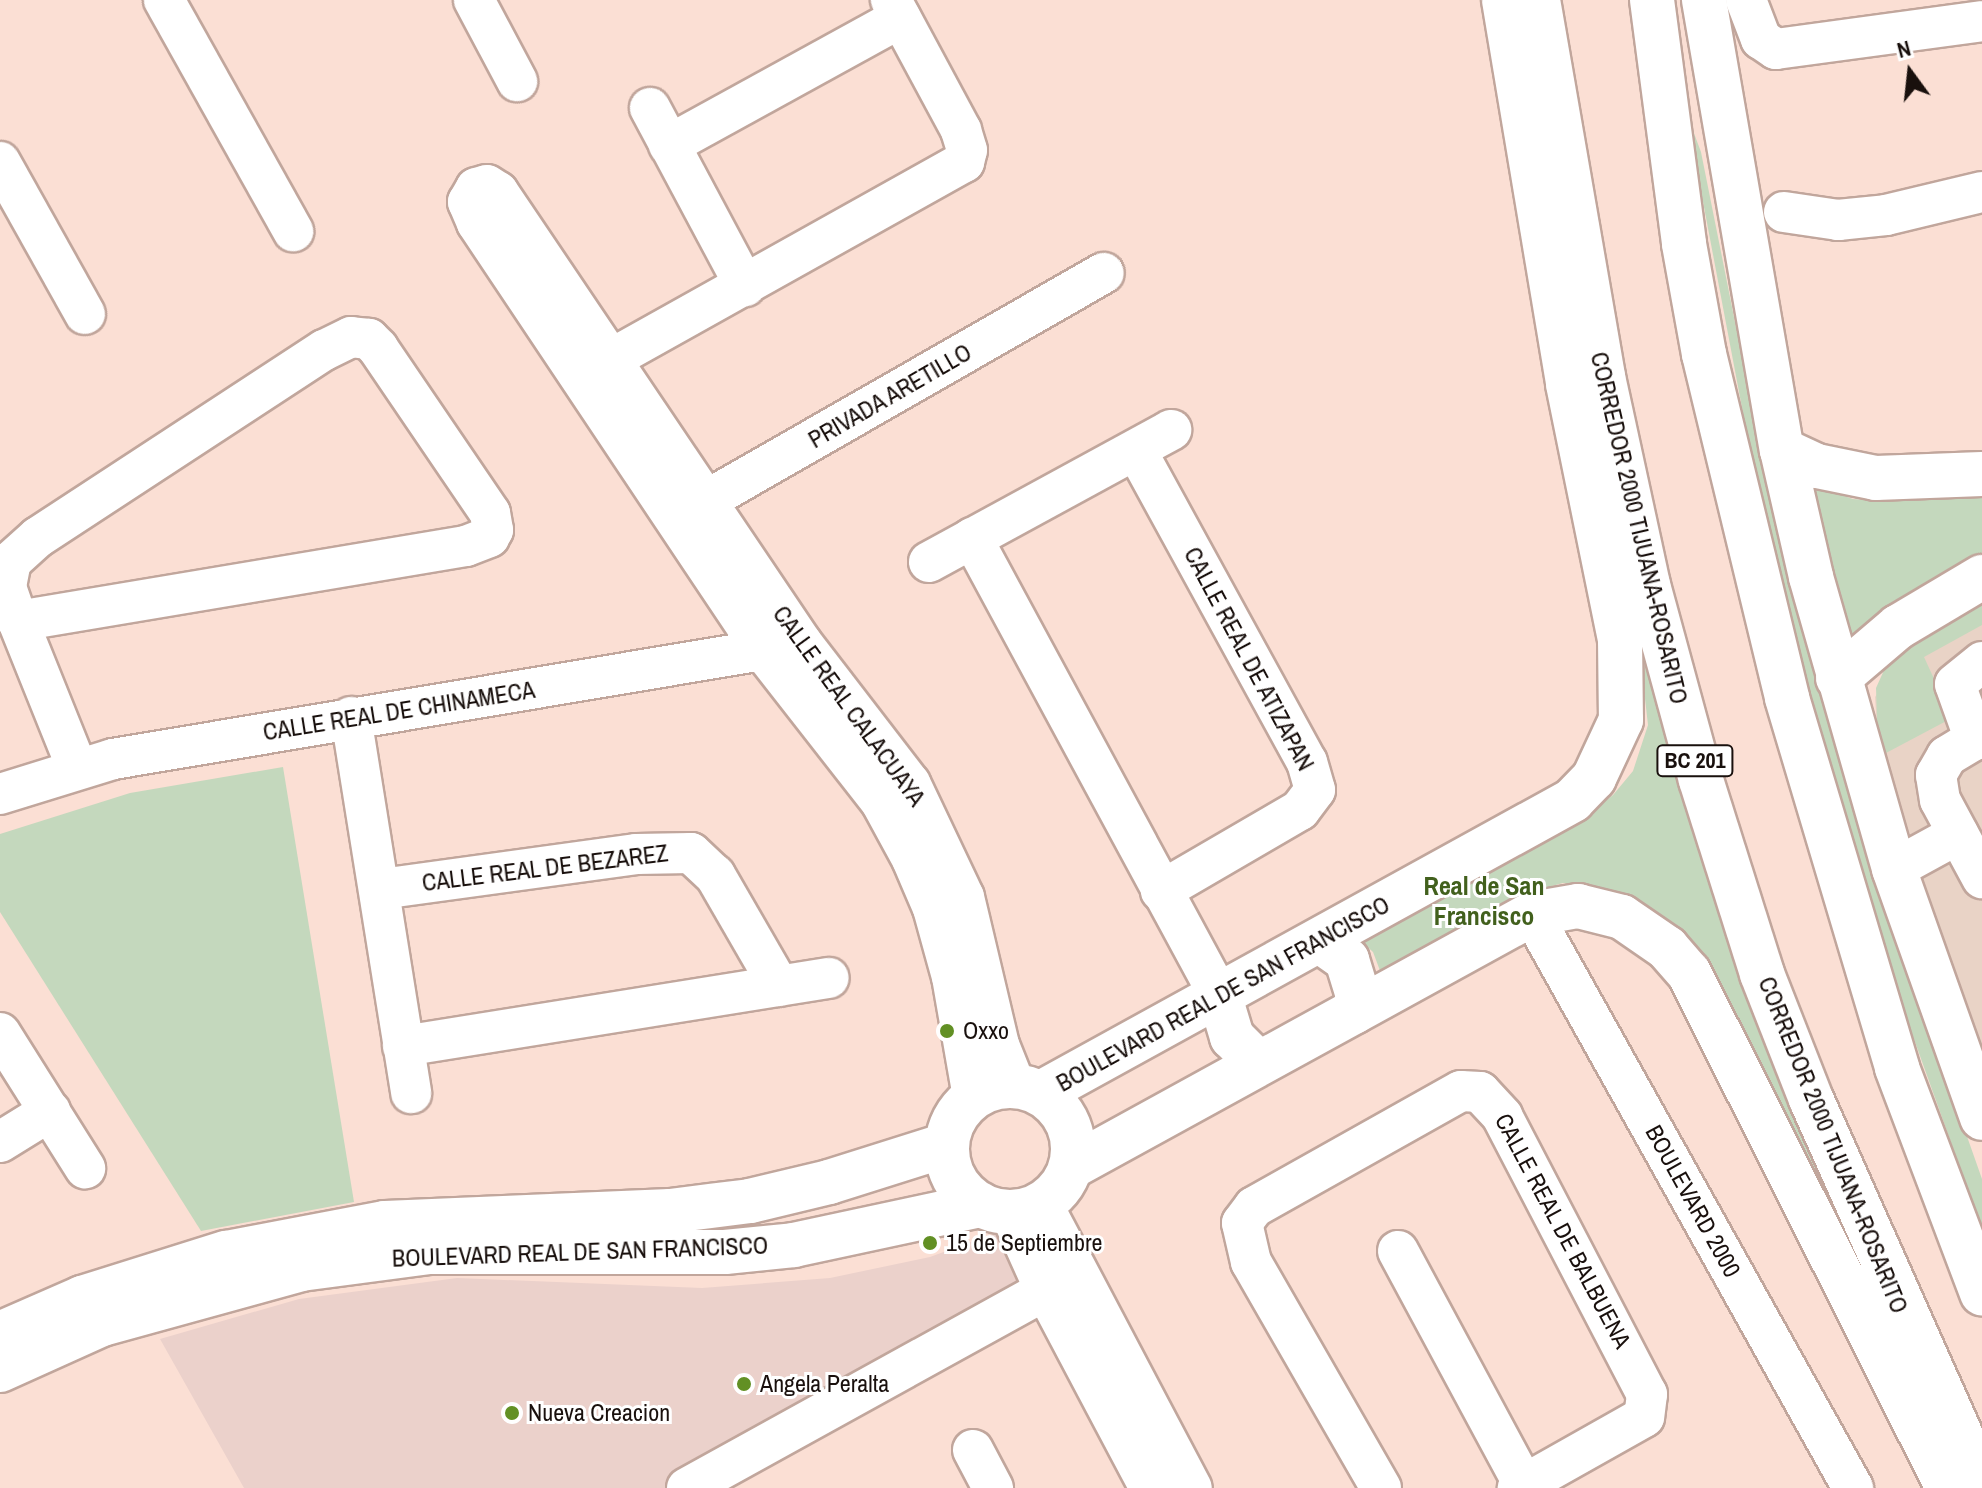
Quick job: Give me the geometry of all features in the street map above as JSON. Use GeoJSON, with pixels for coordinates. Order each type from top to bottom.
{"type":"FeatureCollection","features":[{"type":"Feature","properties":{"kind":"main road","name":"BOULEVARD REAL DE SAN FRANCISCO"},"geometry":{"type":"LineString","coordinates":[[1028,1089],[1220,997],[1573,800],[1594,778],[1621,720],[1620,640],[1568,384],[1504,0]]}},
{"type":"Feature","properties":{"kind":"main road","name":"CORREDOR 2000 TIJUANA-ROSARITO"},"geometry":{"type":"LineString","coordinates":[[1538,0],[1603,377],[1682,716],[1762,974],[1914,1339],[1982,1483]]}},
{"type":"Feature","properties":{"kind":"main road"},"geometry":{"type":"LineString","coordinates":[[1652,0],[1684,244],[1704,354],[1787,698],[1883,1025],[1982,1293]]}},
{"type":"Feature","properties":{"kind":"main road"},"geometry":{"type":"LineString","coordinates":[[1704,0],[1782,450],[1838,678],[1894,869],[1978,1094]]}},
{"type":"Feature","properties":{"kind":"main road"},"geometry":{"type":"LineString","coordinates":[[1782,450],[1817,466],[1876,478],[1982,474]]}},
{"type":"Feature","properties":{"kind":"main road"},"geometry":{"type":"LineString","coordinates":[[1838,678],[1898,627],[1982,577]]}},
{"type":"Feature","properties":{"kind":"main road"},"geometry":{"type":"LineString","coordinates":[[1071,1167],[1257,1062],[1532,914],[1578,906],[1622,917],[1667,948],[1689,973],[1948,1488]]}},
{"type":"Feature","properties":{"kind":"main road"},"geometry":{"type":"LineString","coordinates":[[1320,941],[1347,960],[1358,995],[1354,1012]]}},
{"type":"Feature","properties":{"kind":"main road"},"geometry":{"type":"LineString","coordinates":[[1220,997],[1232,1037],[1257,1062]]}},
{"type":"Feature","properties":{"kind":"main road"},"geometry":{"type":"LineString","coordinates":[[1028,1089],[1069,1125],[1071,1167],[1060,1188],[1011,1207],[954,1180],[946,1145],[950,1126],[973,1097],[1028,1089]]}},
{"type":"Feature","properties":{"kind":"main road","name":"BOULEVARD REAL DE SAN FRANCISCO"},"geometry":{"type":"LineString","coordinates":[[0,1334],[82,1298],[226,1253],[385,1223],[670,1211],[750,1201],[946,1145]]}},
{"type":"Feature","properties":{"kind":"main road","name":"BOULEVARD REAL DE SAN FRANCISCO"},"geometry":{"type":"LineString","coordinates":[[0,1370],[102,1324],[301,1269],[428,1252],[725,1252],[780,1247],[1011,1207]]}},
{"type":"Feature","properties":{"kind":"street"},"geometry":{"type":"LineString","coordinates":[[164,0],[293,231]]}},
{"type":"Feature","properties":{"kind":"street"},"geometry":{"type":"LineString","coordinates":[[474,0],[517,81]]}},
{"type":"Feature","properties":{"kind":"street"},"geometry":{"type":"LineString","coordinates":[[1746,0],[1761,39],[1776,49],[1982,21]]}},
{"type":"Feature","properties":{"kind":"street"},"geometry":{"type":"LineString","coordinates":[[650,108],[669,145],[745,286],[964,162],[967,150],[961,130],[896,9],[669,145]]}},
{"type":"Feature","properties":{"kind":"street"},"geometry":{"type":"LineString","coordinates":[[0,162],[85,314]]}},
{"type":"Feature","properties":{"kind":"street"},"geometry":{"type":"LineString","coordinates":[[1784,212],[1838,220],[1886,215],[1982,192]]}},
{"type":"Feature","properties":{"kind":"street","name":"PRIVADA ARETILLO"},"geometry":{"type":"LineString","coordinates":[[690,510],[1104,273]]}},
{"type":"Feature","properties":{"kind":"street","name":"CALLE REAL CALACUAYA"},"geometry":{"type":"LineString","coordinates":[[745,286],[594,369],[690,510],[802,643],[910,783],[941,839],[964,897],[999,1045],[1028,1089]]}},
{"type":"Feature","properties":{"kind":"street"},"geometry":{"type":"LineString","coordinates":[[18,621],[453,549],[482,542],[493,530],[490,513],[387,358],[361,337],[324,350],[38,537],[11,561],[6,573],[18,621],[77,768]]}},
{"type":"Feature","properties":{"kind":"street"},"geometry":{"type":"LineString","coordinates":[[929,562],[1171,430]]}},
{"type":"Feature","properties":{"kind":"street","name":"CALLE REAL DE ATIZAPAN"},"geometry":{"type":"LineString","coordinates":[[1136,450],[1307,762],[1315,790],[1300,810],[1161,891]]}},
{"type":"Feature","properties":{"kind":"street","name":"CALLE REAL CALACUAYA"},"geometry":{"type":"LineString","coordinates":[[690,510],[763,651],[881,802],[912,859],[933,908],[952,977],[973,1097]]}},
{"type":"Feature","properties":{"kind":"street"},"geometry":{"type":"LineString","coordinates":[[972,538],[1220,997]]}},
{"type":"Feature","properties":{"kind":"street","name":"CALLE REAL DE CHINAMECA"},"geometry":{"type":"LineString","coordinates":[[0,794],[77,768],[351,717],[802,643]]}},
{"type":"Feature","properties":{"kind":"street"},"geometry":{"type":"LineString","coordinates":[[1982,662],[1955,684],[1978,738],[1947,756],[1936,775],[1940,800],[1982,878]]}},
{"type":"Feature","properties":{"kind":"street"},"geometry":{"type":"LineString","coordinates":[[351,717],[381,889],[411,1093]]}},
{"type":"Feature","properties":{"kind":"street"},"geometry":{"type":"LineString","coordinates":[[1894,869],[1958,834]]}},
{"type":"Feature","properties":{"kind":"street","name":"CALLE REAL DE BEZAREZ"},"geometry":{"type":"LineString","coordinates":[[381,889],[636,854],[691,853],[715,875],[779,986]]}},
{"type":"Feature","properties":{"kind":"street","name":"BOULEVARD 2000"},"geometry":{"type":"LineString","coordinates":[[1532,914],[1853,1488]]}},
{"type":"Feature","properties":{"kind":"street"},"geometry":{"type":"LineString","coordinates":[[403,1046],[829,978]]}},
{"type":"Feature","properties":{"kind":"street"},"geometry":{"type":"LineString","coordinates":[[0,1033],[85,1168]]}},
{"type":"Feature","properties":{"kind":"street","name":"CALLE REAL DE BALBUENA"},"geometry":{"type":"LineString","coordinates":[[1381,1488],[1251,1262],[1242,1223],[1254,1207],[1440,1100],[1461,1091],[1480,1092],[1493,1101],[1642,1378],[1648,1405],[1644,1417],[1521,1486]]}},
{"type":"Feature","properties":{"kind":"street"},"geometry":{"type":"LineString","coordinates":[[0,1142],[50,1111]]}},
{"type":"Feature","properties":{"kind":"street"},"geometry":{"type":"LineString","coordinates":[[1011,1207],[1192,1488]]}},
{"type":"Feature","properties":{"kind":"street"},"geometry":{"type":"LineString","coordinates":[[1398,1251],[1521,1486]]}},
{"type":"Feature","properties":{"kind":"street"},"geometry":{"type":"LineString","coordinates":[[687,1488],[1061,1282]]}},
{"type":"Feature","properties":{"kind":"street"},"geometry":{"type":"LineString","coordinates":[[1061,1282],[1150,1488]]}},
{"type":"Feature","properties":{"kind":"street"},"geometry":{"type":"LineString","coordinates":[[973,1450],[993,1488]]}},
{"type":"Feature","properties":{"kind":"shaded area"},"geometry":{"type":"Polygon","coordinates":[[[1982,613],[1982,1081],[1878,743],[1875,697],[1898,664],[1982,613]]]}},
{"type":"Feature","properties":{"kind":"shaded area","name":"Nueva Creacion"},"geometry":{"type":"Polygon","coordinates":[[[995,1233],[1028,1295],[691,1488],[244,1488],[160,1339],[299,1299],[457,1278],[702,1288],[830,1278],[930,1257],[995,1233]]]}},
{"type":"Feature","properties":{"kind":"green space"},"geometry":{"type":"Polygon","coordinates":[[[1686,112],[1701,152],[1761,452],[1822,698],[1863,841],[1982,1179],[1982,1229],[1867,908],[1827,776],[1764,524],[1686,112]]]}},
{"type":"Feature","properties":{"kind":"green space"},"geometry":{"type":"Polygon","coordinates":[[[1802,469],[1824,489],[1853,499],[1880,501],[1982,488],[1982,564],[1846,648],[1802,469]]]}},
{"type":"Feature","properties":{"kind":"green space"},"geometry":{"type":"Polygon","coordinates":[[[1982,603],[1982,625],[1924,657],[1952,718],[1886,753],[1877,721],[1876,688],[1885,668],[1904,650],[1982,603]]]}},
{"type":"Feature","properties":{"kind":"green space"},"geometry":{"type":"Polygon","coordinates":[[[1639,646],[1740,981],[1902,1369],[1673,931],[1648,907],[1607,889],[1563,883],[1541,889],[1382,976],[1373,952],[1360,940],[1583,818],[1613,795],[1633,771],[1648,725],[1639,646]]]}},
{"type":"Feature","properties":{"kind":"green space"},"geometry":{"type":"Polygon","coordinates":[[[283,767],[354,1202],[201,1231],[0,912],[0,834],[130,793],[283,767]]]}},
{"type":"Feature","properties":{"kind":"place","name":"Oxxo"},"geometry":{"type":"Point","coordinates":[947,1031]}},
{"type":"Feature","properties":{"kind":"place","name":"15 de Septiembre"},"geometry":{"type":"Point","coordinates":[930,1243]}},
{"type":"Feature","properties":{"kind":"place","name":"Angela Peralta"},"geometry":{"type":"Point","coordinates":[744,1384]}},
{"type":"Feature","properties":{"kind":"place","name":"Nueva Creacion"},"geometry":{"type":"Point","coordinates":[512,1413]}},
{"type":"Feature","properties":{"kind":"district","name":"Real de San Francisco"},"geometry":{"type":"Point","coordinates":[1484,901]}}]}
